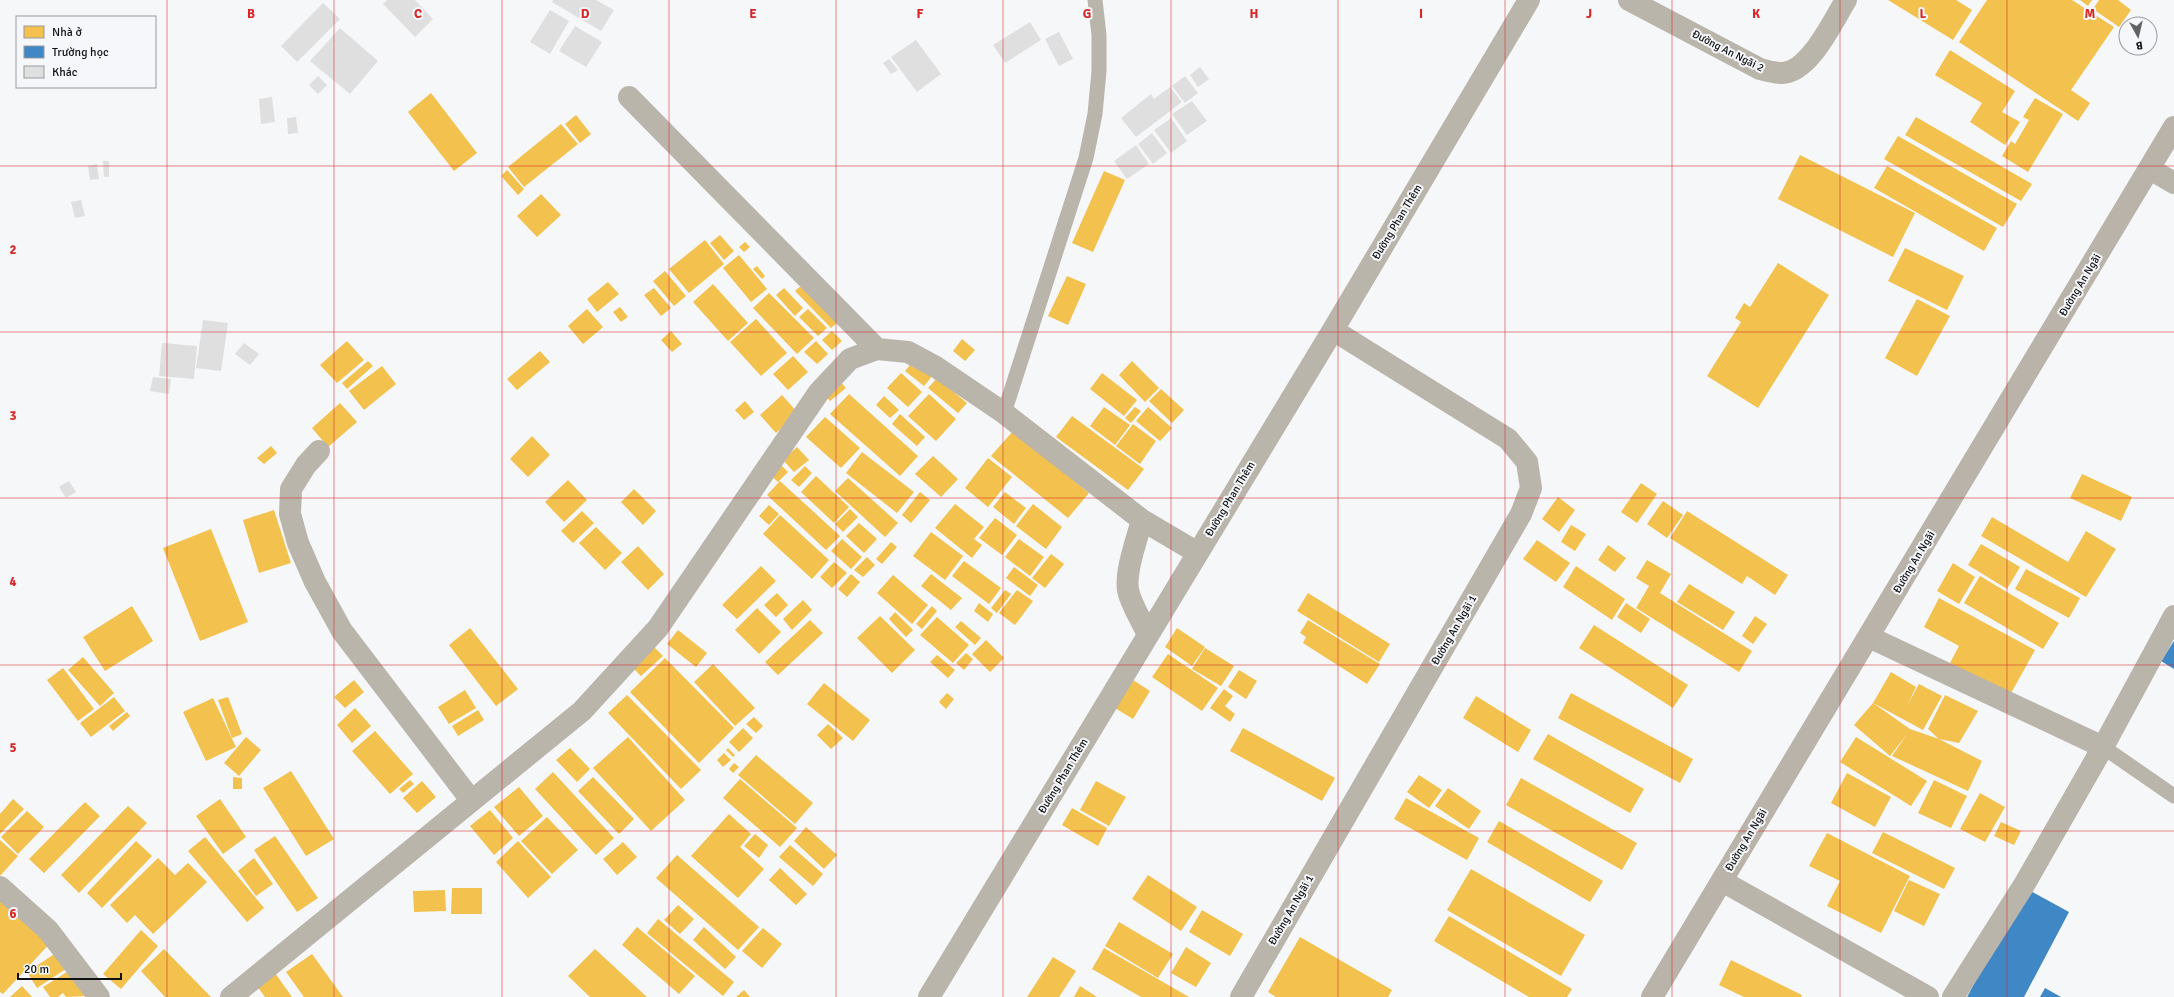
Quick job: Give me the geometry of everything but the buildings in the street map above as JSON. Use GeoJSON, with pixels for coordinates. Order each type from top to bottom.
{"type":"FeatureCollection","features":[{"type":"Feature","properties":{"kind":"main road","name":"Đường An Ngãi"},"geometry":{"type":"LineString","coordinates":[[1652,997],[2174,127]]}},
{"type":"Feature","properties":{"kind":"street","name":"Đường Phan Thêm"},"geometry":{"type":"LineString","coordinates":[[929,997],[1333,330],[1529,0]]}},
{"type":"Feature","properties":{"kind":"street","name":"Đường An Ngãi 2"},"geometry":{"type":"LineString","coordinates":[[1629,0],[1760,69],[1782,74],[1793,71],[1802,65],[1812,54],[1846,0]]}},
{"type":"Feature","properties":{"kind":"street"},"geometry":{"type":"LineString","coordinates":[[629,97],[877,349]]}},
{"type":"Feature","properties":{"kind":"street"},"geometry":{"type":"LineString","coordinates":[[2150,169],[2174,183]]}},
{"type":"Feature","properties":{"kind":"street","name":"Đường An Ngãi 1"},"geometry":{"type":"LineString","coordinates":[[1241,997],[1521,514],[1531,488],[1527,462],[1508,439],[1333,330]]}},
{"type":"Feature","properties":{"kind":"street"},"geometry":{"type":"LineString","coordinates":[[231,997],[582,711],[658,628],[819,392],[850,360],[877,349],[908,352],[936,367],[1004,413],[1142,520],[1198,553]]}},
{"type":"Feature","properties":{"kind":"street"},"geometry":{"type":"LineString","coordinates":[[319,452],[306,465],[291,489],[290,514],[298,543],[342,631],[471,800]]}},
{"type":"Feature","properties":{"kind":"street"},"geometry":{"type":"LineString","coordinates":[[1142,520],[1129,575],[1128,588],[1130,598],[1148,635]]}},
{"type":"Feature","properties":{"kind":"street"},"geometry":{"type":"LineString","coordinates":[[1953,997],[2024,885],[2103,747],[2174,616]]}},
{"type":"Feature","properties":{"kind":"street"},"geometry":{"type":"LineString","coordinates":[[1869,637],[2103,747]]}},
{"type":"Feature","properties":{"kind":"street"},"geometry":{"type":"LineString","coordinates":[[1722,881],[1928,997]]}},
{"type":"Feature","properties":{"kind":"street"},"geometry":{"type":"LineString","coordinates":[[0,887],[48,930],[99,997]]}},
{"type":"Feature","properties":{"kind":"lane"},"geometry":{"type":"LineString","coordinates":[[1004,413],[1086,158],[1095,114],[1099,71],[1099,35],[1095,0]]}},
{"type":"Feature","properties":{"kind":"lane"},"geometry":{"type":"LineString","coordinates":[[2103,747],[2174,796]]}}]}
